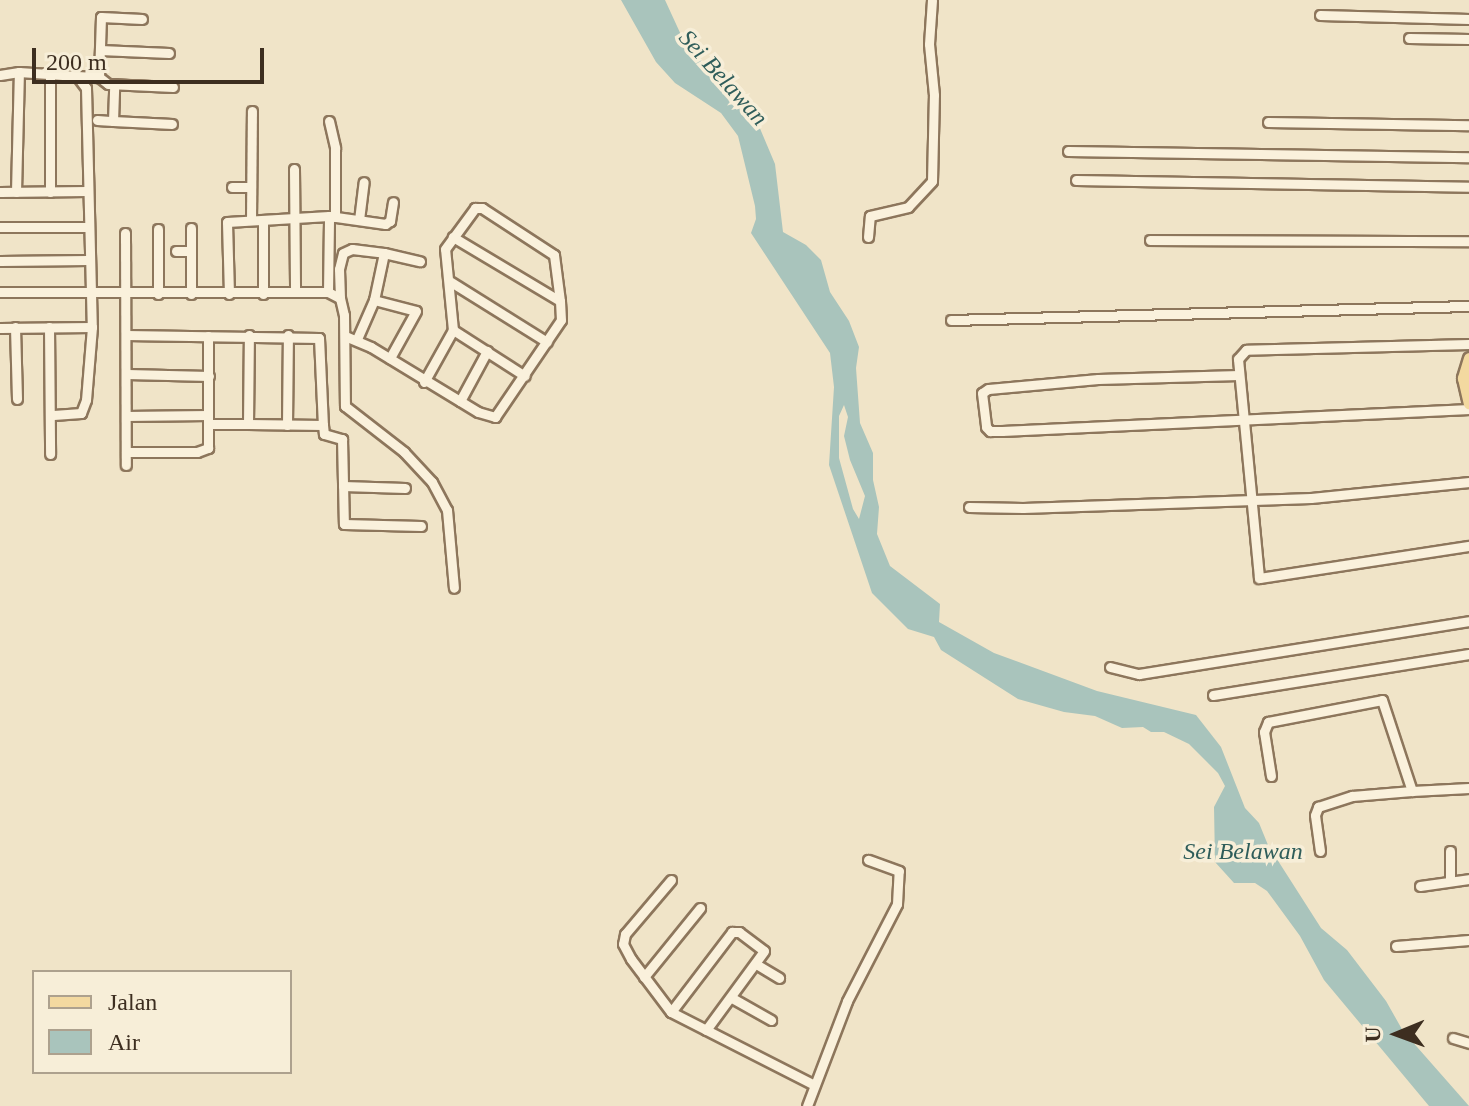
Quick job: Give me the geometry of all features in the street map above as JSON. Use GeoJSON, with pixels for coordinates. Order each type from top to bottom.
{"type":"FeatureCollection","features":[{"type":"Feature","properties":{"kind":"main road"},"geometry":{"type":"LineString","coordinates":[[1469,358],[1463,378],[1469,403]]}},
{"type":"Feature","properties":{"kind":"street"},"geometry":{"type":"LineString","coordinates":[[868,237],[870,216],[908,207],[932,181],[934,95],[929,44],[932,0]]}},
{"type":"Feature","properties":{"kind":"street"},"geometry":{"type":"LineString","coordinates":[[1320,15],[1469,19]]}},
{"type":"Feature","properties":{"kind":"street"},"geometry":{"type":"LineString","coordinates":[[99,77],[101,17],[142,19]]}},
{"type":"Feature","properties":{"kind":"street"},"geometry":{"type":"LineString","coordinates":[[1409,38],[1469,39]]}},
{"type":"Feature","properties":{"kind":"street"},"geometry":{"type":"LineString","coordinates":[[100,50],[169,53]]}},
{"type":"Feature","properties":{"kind":"street"},"geometry":{"type":"LineString","coordinates":[[16,192],[19,72]]}},
{"type":"Feature","properties":{"kind":"street"},"geometry":{"type":"LineString","coordinates":[[50,73],[50,192]]}},
{"type":"Feature","properties":{"kind":"street"},"geometry":{"type":"LineString","coordinates":[[0,75],[50,73],[99,77],[114,84],[173,87]]}},
{"type":"Feature","properties":{"kind":"street"},"geometry":{"type":"LineString","coordinates":[[50,415],[77,415],[84,411],[92,327],[86,88],[77,76]]}},
{"type":"Feature","properties":{"kind":"street"},"geometry":{"type":"LineString","coordinates":[[113,121],[114,84]]}},
{"type":"Feature","properties":{"kind":"street"},"geometry":{"type":"LineString","coordinates":[[251,220],[252,111]]}},
{"type":"Feature","properties":{"kind":"street"},"geometry":{"type":"LineString","coordinates":[[97,120],[172,124]]}},
{"type":"Feature","properties":{"kind":"street"},"geometry":{"type":"LineString","coordinates":[[328,292],[335,148],[329,121]]}},
{"type":"Feature","properties":{"kind":"street"},"geometry":{"type":"LineString","coordinates":[[1268,122],[1469,125]]}},
{"type":"Feature","properties":{"kind":"street"},"geometry":{"type":"LineString","coordinates":[[1068,151],[1469,157]]}},
{"type":"Feature","properties":{"kind":"street"},"geometry":{"type":"LineString","coordinates":[[294,169],[295,292]]}},
{"type":"Feature","properties":{"kind":"street"},"geometry":{"type":"LineString","coordinates":[[1076,180],[1469,187]]}},
{"type":"Feature","properties":{"kind":"street"},"geometry":{"type":"LineString","coordinates":[[359,220],[364,182]]}},
{"type":"Feature","properties":{"kind":"street"},"geometry":{"type":"LineString","coordinates":[[232,187],[250,187]]}},
{"type":"Feature","properties":{"kind":"street"},"geometry":{"type":"LineString","coordinates":[[0,192],[87,191]]}},
{"type":"Feature","properties":{"kind":"street"},"geometry":{"type":"LineString","coordinates":[[229,294],[227,222],[332,217],[388,223],[393,202]]}},
{"type":"Feature","properties":{"kind":"street"},"geometry":{"type":"LineString","coordinates":[[345,336],[357,339],[424,382],[495,417],[561,320],[556,260],[541,244],[478,207],[453,237],[444,254],[451,282],[453,330],[424,382]]}},
{"type":"Feature","properties":{"kind":"street"},"geometry":{"type":"LineString","coordinates":[[263,220],[263,294]]}},
{"type":"Feature","properties":{"kind":"street"},"geometry":{"type":"LineString","coordinates":[[0,227],[88,227]]}},
{"type":"Feature","properties":{"kind":"street"},"geometry":{"type":"LineString","coordinates":[[191,228],[191,294]]}},
{"type":"Feature","properties":{"kind":"street"},"geometry":{"type":"LineString","coordinates":[[158,229],[158,294]]}},
{"type":"Feature","properties":{"kind":"street"},"geometry":{"type":"LineString","coordinates":[[125,233],[126,465]]}},
{"type":"Feature","properties":{"kind":"street"},"geometry":{"type":"LineString","coordinates":[[453,237],[560,301]]}},
{"type":"Feature","properties":{"kind":"street"},"geometry":{"type":"LineString","coordinates":[[1150,240],[1469,241]]}},
{"type":"Feature","properties":{"kind":"street"},"geometry":{"type":"LineString","coordinates":[[420,261],[352,249],[343,253],[339,269],[345,336],[345,406],[404,452],[432,482],[447,510],[454,588]]}},
{"type":"Feature","properties":{"kind":"street"},"geometry":{"type":"LineString","coordinates":[[176,251],[191,251]]}},
{"type":"Feature","properties":{"kind":"street"},"geometry":{"type":"LineString","coordinates":[[357,339],[374,300],[384,253]]}},
{"type":"Feature","properties":{"kind":"street"},"geometry":{"type":"LineString","coordinates":[[0,261],[88,260]]}},
{"type":"Feature","properties":{"kind":"street"},"geometry":{"type":"LineString","coordinates":[[451,282],[547,342]]}},
{"type":"Feature","properties":{"kind":"street"},"geometry":{"type":"LineString","coordinates":[[0,292],[328,292],[340,298]]}},
{"type":"Feature","properties":{"kind":"street"},"geometry":{"type":"LineString","coordinates":[[374,300],[416,311],[390,358]]}},
{"type":"Feature","properties":{"kind":"street"},"geometry":{"type":"LineString","coordinates":[[951,320],[1469,306]]}},
{"type":"Feature","properties":{"kind":"street"},"geometry":{"type":"LineString","coordinates":[[15,327],[17,399]]}},
{"type":"Feature","properties":{"kind":"street"},"geometry":{"type":"LineString","coordinates":[[49,327],[50,454]]}},
{"type":"Feature","properties":{"kind":"street"},"geometry":{"type":"LineString","coordinates":[[0,328],[92,327]]}},
{"type":"Feature","properties":{"kind":"street"},"geometry":{"type":"LineString","coordinates":[[453,330],[525,376]]}},
{"type":"Feature","properties":{"kind":"street"},"geometry":{"type":"LineString","coordinates":[[126,335],[315,336],[320,341],[324,434],[342,439],[343,519],[348,526],[421,526]]}},
{"type":"Feature","properties":{"kind":"street"},"geometry":{"type":"LineString","coordinates":[[248,424],[249,335]]}},
{"type":"Feature","properties":{"kind":"street"},"geometry":{"type":"LineString","coordinates":[[287,425],[288,335]]}},
{"type":"Feature","properties":{"kind":"street"},"geometry":{"type":"LineString","coordinates":[[126,452],[206,451],[209,420],[208,336]]}},
{"type":"Feature","properties":{"kind":"street"},"geometry":{"type":"LineString","coordinates":[[1469,344],[1246,350],[1238,359],[1259,578],[1469,546]]}},
{"type":"Feature","properties":{"kind":"street"},"geometry":{"type":"LineString","coordinates":[[460,401],[487,351]]}},
{"type":"Feature","properties":{"kind":"street"},"geometry":{"type":"LineString","coordinates":[[127,374],[209,376]]}},
{"type":"Feature","properties":{"kind":"street"},"geometry":{"type":"LineString","coordinates":[[1239,375],[1098,379],[988,389],[982,396],[986,427],[990,431],[1469,409]]}},
{"type":"Feature","properties":{"kind":"street"},"geometry":{"type":"LineString","coordinates":[[126,416],[248,424],[323,425]]}},
{"type":"Feature","properties":{"kind":"street"},"geometry":{"type":"LineString","coordinates":[[969,507],[1250,501],[1469,482]]}},
{"type":"Feature","properties":{"kind":"street"},"geometry":{"type":"LineString","coordinates":[[343,486],[405,488]]}},
{"type":"Feature","properties":{"kind":"street"},"geometry":{"type":"LineString","coordinates":[[1110,667],[1139,674],[1469,621]]}},
{"type":"Feature","properties":{"kind":"street"},"geometry":{"type":"LineString","coordinates":[[1213,695],[1469,654]]}},
{"type":"Feature","properties":{"kind":"street"},"geometry":{"type":"LineString","coordinates":[[1271,776],[1264,732],[1268,722],[1382,700],[1412,791]]}},
{"type":"Feature","properties":{"kind":"street"},"geometry":{"type":"LineString","coordinates":[[1320,851],[1315,815],[1318,807],[1352,796],[1469,788]]}},
{"type":"Feature","properties":{"kind":"street"},"geometry":{"type":"LineString","coordinates":[[1450,851],[1450,881]]}},
{"type":"Feature","properties":{"kind":"street"},"geometry":{"type":"LineString","coordinates":[[807,1106],[847,1001],[897,904],[899,871],[868,860]]}},
{"type":"Feature","properties":{"kind":"street"},"geometry":{"type":"LineString","coordinates":[[1420,886],[1469,879]]}},
{"type":"Feature","properties":{"kind":"street"},"geometry":{"type":"LineString","coordinates":[[671,880],[623,939],[631,959],[671,1012],[814,1085]]}},
{"type":"Feature","properties":{"kind":"street"},"geometry":{"type":"LineString","coordinates":[[644,977],[700,908]]}},
{"type":"Feature","properties":{"kind":"street"},"geometry":{"type":"LineString","coordinates":[[671,1012],[732,932],[763,947],[756,964],[706,1030]]}},
{"type":"Feature","properties":{"kind":"street"},"geometry":{"type":"LineString","coordinates":[[1396,946],[1469,940]]}},
{"type":"Feature","properties":{"kind":"street"},"geometry":{"type":"LineString","coordinates":[[756,964],[779,978]]}},
{"type":"Feature","properties":{"kind":"street"},"geometry":{"type":"LineString","coordinates":[[732,998],[771,1020]]}},
{"type":"Feature","properties":{"kind":"street"},"geometry":{"type":"LineString","coordinates":[[1453,1038],[1469,1043]]}},
{"type":"Feature","properties":{"kind":"water","name":"Sei Belawan"},"geometry":{"type":"Polygon","coordinates":[[[621,0],[665,0],[682,37],[709,70],[741,96],[756,119],[775,164],[783,232],[806,245],[821,260],[830,292],[849,321],[859,347],[856,368],[860,423],[873,453],[873,480],[879,507],[877,534],[890,566],[940,604],[939,622],[994,653],[1097,691],[1196,715],[1221,747],[1245,808],[1259,823],[1268,845],[1321,928],[1347,950],[1386,1001],[1403,1031],[1469,1106],[1429,1106],[1324,980],[1300,936],[1267,891],[1255,883],[1234,883],[1215,862],[1214,807],[1225,786],[1218,773],[1189,744],[1164,732],[1151,732],[1143,727],[1122,728],[1095,716],[1064,712],[1018,699],[941,650],[934,637],[908,629],[872,593],[829,465],[834,387],[830,353],[751,233],[756,219],[755,206],[738,136],[721,113],[675,83],[656,62],[621,0]],[[844,405],[839,416],[839,458],[853,509],[859,519],[865,496],[844,436],[848,417],[844,405]]]}}]}
